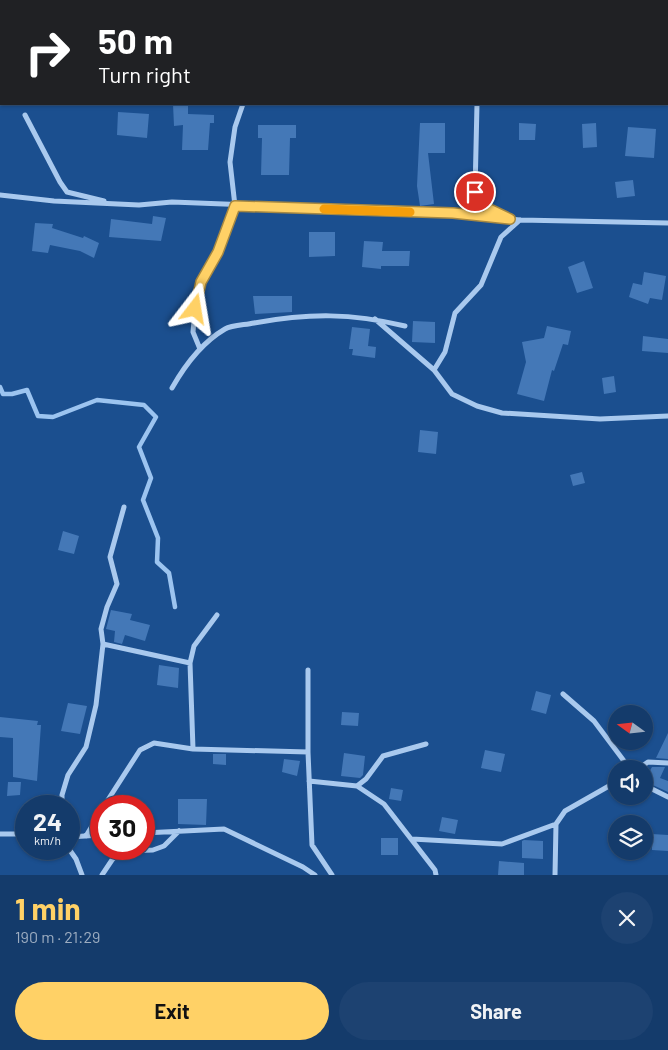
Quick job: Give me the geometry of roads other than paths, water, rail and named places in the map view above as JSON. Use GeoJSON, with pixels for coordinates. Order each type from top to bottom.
{"type":"FeatureCollection","features":[{"type":"Feature","properties":{"kind":"street"},"geometry":{"type":"LineString","coordinates":[[200,349],[193,332],[197,300],[201,282],[218,252],[235,206],[230,162],[235,128],[243,105]]}},
{"type":"Feature","properties":{"kind":"street"},"geometry":{"type":"LineString","coordinates":[[477,105],[475,192],[485,207],[510,219]]}},
{"type":"Feature","properties":{"kind":"street"},"geometry":{"type":"LineString","coordinates":[[25,115],[67,192],[114,204]]}},
{"type":"Feature","properties":{"kind":"street"},"geometry":{"type":"LineString","coordinates":[[0,195],[54,201],[114,204],[139,205],[172,202],[235,206],[453,213],[520,220],[668,223]]}},
{"type":"Feature","properties":{"kind":"street"},"geometry":{"type":"LineString","coordinates":[[434,370],[445,352],[455,313],[481,285],[501,237],[520,220]]}},
{"type":"Feature","properties":{"kind":"street"},"geometry":{"type":"LineString","coordinates":[[172,388],[183,369],[200,349],[226,328],[279,319],[320,315],[375,319],[406,326]]}},
{"type":"Feature","properties":{"kind":"street"},"geometry":{"type":"LineString","coordinates":[[375,319],[434,370],[452,394],[477,406],[502,413],[600,418],[668,416]]}},
{"type":"Feature","properties":{"kind":"street"},"geometry":{"type":"LineString","coordinates":[[62,795],[68,775],[86,747],[96,705],[103,644],[101,629],[116,584],[110,557],[124,507]]}},
{"type":"Feature","properties":{"kind":"street"},"geometry":{"type":"LineString","coordinates":[[194,749],[190,663],[194,646],[218,615]]}},
{"type":"Feature","properties":{"kind":"street"},"geometry":{"type":"LineString","coordinates":[[103,644],[190,663]]}},
{"type":"Feature","properties":{"kind":"street"},"geometry":{"type":"LineString","coordinates":[[308,670],[308,781],[312,845],[332,875]]}},
{"type":"Feature","properties":{"kind":"street"},"geometry":{"type":"LineString","coordinates":[[562,694],[594,721],[623,760]]}},
{"type":"Feature","properties":{"kind":"street"},"geometry":{"type":"LineString","coordinates":[[111,795],[140,750],[154,743],[194,749],[308,752]]}},
{"type":"Feature","properties":{"kind":"street"},"geometry":{"type":"LineString","coordinates":[[358,786],[366,779],[383,756],[426,744]]}},
{"type":"Feature","properties":{"kind":"street"},"geometry":{"type":"LineString","coordinates":[[653,762],[668,763]]}},
{"type":"Feature","properties":{"kind":"street"},"geometry":{"type":"LineString","coordinates":[[308,781],[358,786],[384,804],[435,870],[436,875]]}},
{"type":"Feature","properties":{"kind":"street"},"geometry":{"type":"LineString","coordinates":[[555,875],[556,824],[565,811],[608,787]]}},
{"type":"Feature","properties":{"kind":"street"},"geometry":{"type":"LineString","coordinates":[[653,790],[668,797]]}},
{"type":"Feature","properties":{"kind":"street"},"geometry":{"type":"LineString","coordinates":[[412,839],[502,844],[556,824]]}},
{"type":"Feature","properties":{"kind":"street"},"geometry":{"type":"LineString","coordinates":[[86,836],[90,829]]}},
{"type":"Feature","properties":{"kind":"street"},"geometry":{"type":"LineString","coordinates":[[155,832],[224,829],[303,867],[314,875]]}},
{"type":"Feature","properties":{"kind":"street"},"geometry":{"type":"LineString","coordinates":[[102,875],[121,851],[153,850],[164,846],[179,831]]}},
{"type":"Feature","properties":{"kind":"street"},"geometry":{"type":"LineString","coordinates":[[0,834],[15,834]]}},
{"type":"Feature","properties":{"kind":"street"},"geometry":{"type":"LineString","coordinates":[[80,836],[90,836]]}},
{"type":"Feature","properties":{"kind":"street"},"geometry":{"type":"LineString","coordinates":[[76,860],[82,875]]}},
{"type":"Feature","properties":{"kind":"waterway"},"geometry":{"type":"LineString","coordinates":[[0,387],[3,394],[27,390],[38,416],[53,417],[97,400],[144,405],[156,417],[139,447],[151,478],[143,500],[158,538],[157,562],[169,573],[175,607]]}}]}
